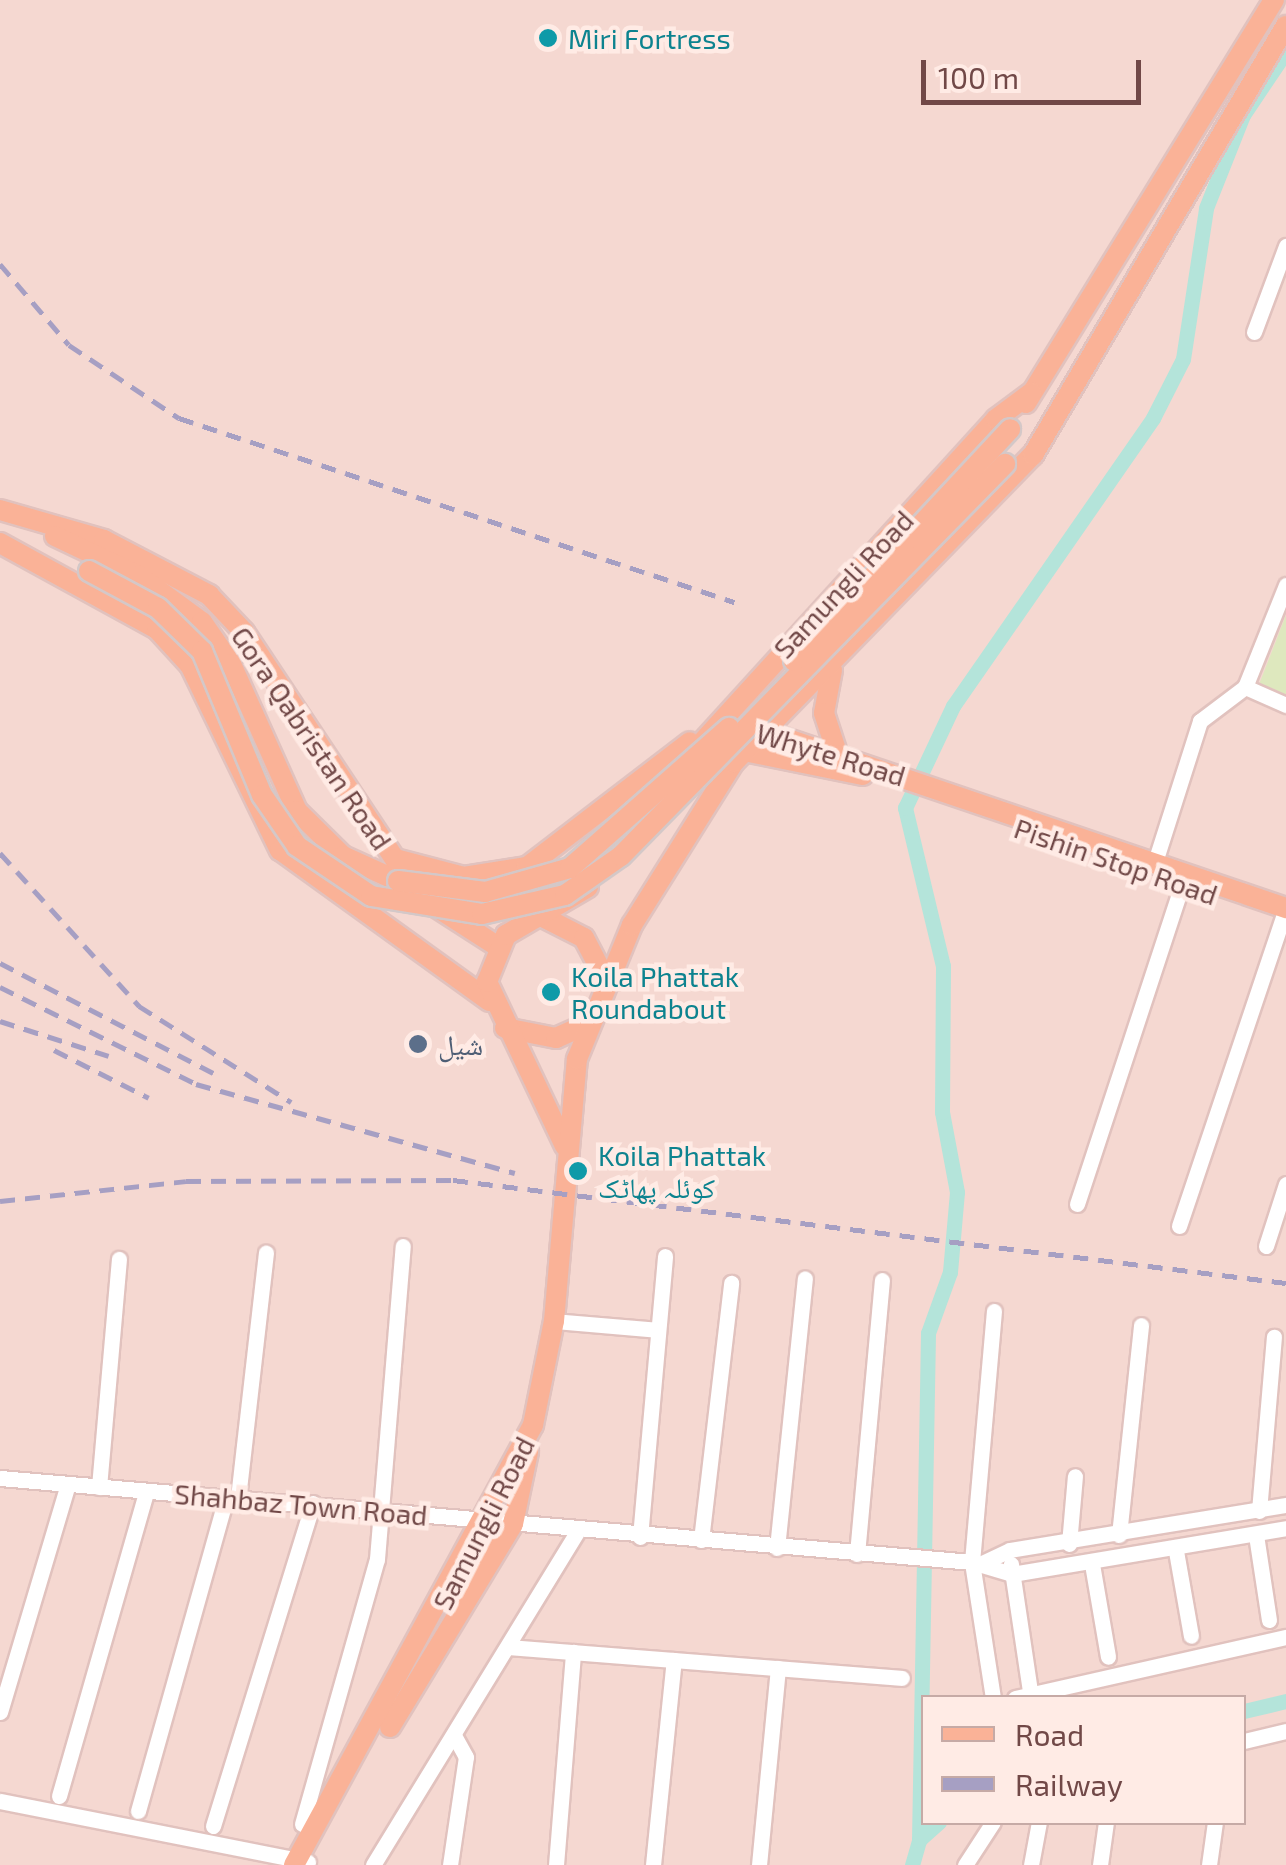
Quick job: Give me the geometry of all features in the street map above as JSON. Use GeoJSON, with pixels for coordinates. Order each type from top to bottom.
{"type":"FeatureCollection","features":[{"type":"Feature","properties":{"kind":"main road","name":"Samungli Road"},"geometry":{"type":"LineString","coordinates":[[497,946],[599,876],[711,725],[996,419],[1031,394],[1274,0]]}},
{"type":"Feature","properties":{"kind":"main road","name":"Samungli Road"},"geometry":{"type":"LineString","coordinates":[[302,1863],[533,1426],[554,1321],[566,1148],[588,1024],[606,980],[683,836],[744,751],[832,668],[1021,470],[1286,26]]}},
{"type":"Feature","properties":{"kind":"main road"},"geometry":{"type":"LineString","coordinates":[[4,544],[90,563],[162,590],[210,631],[286,794],[326,843],[398,881],[484,892],[529,884],[606,843],[743,714],[1010,429],[1031,394]]}},
{"type":"Feature","properties":{"kind":"main road"},"geometry":{"type":"LineString","coordinates":[[9,514],[158,608],[202,651],[262,795],[297,846],[371,896],[482,914],[564,895],[621,856],[1005,464],[1041,432]]}},
{"type":"Feature","properties":{"kind":"main road","name":"Gora Qabristan Road"},"geometry":{"type":"LineString","coordinates":[[9,514],[104,540],[209,596],[244,632],[395,859],[440,916],[497,946]]}},
{"type":"Feature","properties":{"kind":"main road"},"geometry":{"type":"LineString","coordinates":[[4,544],[166,637],[190,665],[280,850],[489,1001],[566,1148]]}},
{"type":"Feature","properties":{"kind":"main road"},"geometry":{"type":"LineString","coordinates":[[832,668],[824,712],[837,752]]}},
{"type":"Feature","properties":{"kind":"main road"},"geometry":{"type":"LineString","coordinates":[[395,859],[464,876],[527,867],[711,725]]}},
{"type":"Feature","properties":{"kind":"main road","name":"Whyte Road"},"geometry":{"type":"LineString","coordinates":[[711,725],[765,729],[914,779],[948,796]]}},
{"type":"Feature","properties":{"kind":"main road","name":"Whyte Road"},"geometry":{"type":"LineString","coordinates":[[744,751],[948,796]]}},
{"type":"Feature","properties":{"kind":"main road","name":"Pishin Stop Road"},"geometry":{"type":"LineString","coordinates":[[948,796],[1154,862],[1184,879]]}},
{"type":"Feature","properties":{"kind":"main road","name":"Pishin Stop Road"},"geometry":{"type":"LineString","coordinates":[[948,796],[1285,913]]}},
{"type":"Feature","properties":{"kind":"main road"},"geometry":{"type":"LineString","coordinates":[[543,917],[584,938],[606,980]]}},
{"type":"Feature","properties":{"kind":"main road"},"geometry":{"type":"LineString","coordinates":[[489,1001],[497,946]]}},
{"type":"Feature","properties":{"kind":"main road"},"geometry":{"type":"LineString","coordinates":[[505,1028],[556,1038],[588,1024]]}},
{"type":"Feature","properties":{"kind":"main road"},"geometry":{"type":"LineString","coordinates":[[302,1863],[513,1524],[533,1426]]}},
{"type":"Feature","properties":{"kind":"street"},"geometry":{"type":"LineString","coordinates":[[1254,332],[1286,246]]}},
{"type":"Feature","properties":{"kind":"street"},"geometry":{"type":"LineString","coordinates":[[1154,862],[1200,721],[1244,687],[1286,584]]}},
{"type":"Feature","properties":{"kind":"street"},"geometry":{"type":"LineString","coordinates":[[1244,687],[1286,705]]}},
{"type":"Feature","properties":{"kind":"street"},"geometry":{"type":"LineString","coordinates":[[1077,1204],[1184,879]]}},
{"type":"Feature","properties":{"kind":"street"},"geometry":{"type":"LineString","coordinates":[[1178,1226],[1285,913]]}},
{"type":"Feature","properties":{"kind":"street"},"geometry":{"type":"LineString","coordinates":[[1266,1246],[1286,1184]]}},
{"type":"Feature","properties":{"kind":"street"},"geometry":{"type":"LineString","coordinates":[[302,1824],[377,1559],[403,1246]]}},
{"type":"Feature","properties":{"kind":"street"},"geometry":{"type":"LineString","coordinates":[[138,1810],[232,1498],[266,1253]]}},
{"type":"Feature","properties":{"kind":"street"},"geometry":{"type":"LineString","coordinates":[[640,1537],[665,1256]]}},
{"type":"Feature","properties":{"kind":"street"},"geometry":{"type":"LineString","coordinates":[[99,1487],[119,1259]]}},
{"type":"Feature","properties":{"kind":"street"},"geometry":{"type":"LineString","coordinates":[[778,1548],[806,1278]]}},
{"type":"Feature","properties":{"kind":"street"},"geometry":{"type":"LineString","coordinates":[[856,1554],[882,1280]]}},
{"type":"Feature","properties":{"kind":"street"},"geometry":{"type":"LineString","coordinates":[[700,1540],[731,1284]]}},
{"type":"Feature","properties":{"kind":"street"},"geometry":{"type":"LineString","coordinates":[[993,1695],[977,1562],[994,1311]]}},
{"type":"Feature","properties":{"kind":"street"},"geometry":{"type":"LineString","coordinates":[[554,1321],[658,1330]]}},
{"type":"Feature","properties":{"kind":"street"},"geometry":{"type":"LineString","coordinates":[[1119,1535],[1141,1325]]}},
{"type":"Feature","properties":{"kind":"street"},"geometry":{"type":"LineString","coordinates":[[1259,1511],[1274,1337]]}},
{"type":"Feature","properties":{"kind":"street"},"geometry":{"type":"LineString","coordinates":[[1069,1544],[1075,1476]]}},
{"type":"Feature","properties":{"kind":"street","name":"Shahbaz Town Road"},"geometry":{"type":"LineString","coordinates":[[0,1478],[381,1508],[484,1522],[856,1554],[900,1562],[977,1562]]}},
{"type":"Feature","properties":{"kind":"street"},"geometry":{"type":"LineString","coordinates":[[0,1712],[68,1484]]}},
{"type":"Feature","properties":{"kind":"street"},"geometry":{"type":"LineString","coordinates":[[59,1796],[146,1492]]}},
{"type":"Feature","properties":{"kind":"street"},"geometry":{"type":"LineString","coordinates":[[212,1826],[312,1503]]}},
{"type":"Feature","properties":{"kind":"street"},"geometry":{"type":"LineString","coordinates":[[977,1562],[1010,1550],[1069,1544],[1286,1506]]}},
{"type":"Feature","properties":{"kind":"street"},"geometry":{"type":"LineString","coordinates":[[977,1562],[1012,1574],[1176,1551],[1286,1528]]}},
{"type":"Feature","properties":{"kind":"street"},"geometry":{"type":"LineString","coordinates":[[373,1865],[578,1530]]}},
{"type":"Feature","properties":{"kind":"street"},"geometry":{"type":"LineString","coordinates":[[1256,1535],[1269,1620]]}},
{"type":"Feature","properties":{"kind":"street"},"geometry":{"type":"LineString","coordinates":[[1010,1550],[1026,1695]]}},
{"type":"Feature","properties":{"kind":"street"},"geometry":{"type":"LineString","coordinates":[[1176,1551],[1191,1636]]}},
{"type":"Feature","properties":{"kind":"street"},"geometry":{"type":"LineString","coordinates":[[1092,1564],[1108,1657]]}},
{"type":"Feature","properties":{"kind":"street"},"geometry":{"type":"LineString","coordinates":[[1030,1695],[1286,1637]]}},
{"type":"Feature","properties":{"kind":"street"},"geometry":{"type":"LineString","coordinates":[[509,1648],[902,1678]]}},
{"type":"Feature","properties":{"kind":"street"},"geometry":{"type":"LineString","coordinates":[[556,1865],[573,1652]]}},
{"type":"Feature","properties":{"kind":"street"},"geometry":{"type":"LineString","coordinates":[[654,1865],[674,1660]]}},
{"type":"Feature","properties":{"kind":"street"},"geometry":{"type":"LineString","coordinates":[[758,1865],[778,1668]]}},
{"type":"Feature","properties":{"kind":"street"},"geometry":{"type":"LineString","coordinates":[[1246,1741],[1286,1731]]}},
{"type":"Feature","properties":{"kind":"street"},"geometry":{"type":"LineString","coordinates":[[450,1865],[466,1757],[454,1737]]}},
{"type":"Feature","properties":{"kind":"street"},"geometry":{"type":"LineString","coordinates":[[0,1801],[302,1863]]}},
{"type":"Feature","properties":{"kind":"street"},"geometry":{"type":"LineString","coordinates":[[965,1865],[992,1825]]}},
{"type":"Feature","properties":{"kind":"street"},"geometry":{"type":"LineString","coordinates":[[1031,1865],[1038,1825]]}},
{"type":"Feature","properties":{"kind":"street"},"geometry":{"type":"LineString","coordinates":[[1100,1865],[1106,1825]]}},
{"type":"Feature","properties":{"kind":"street"},"geometry":{"type":"LineString","coordinates":[[1210,1865],[1215,1825]]}},
{"type":"Feature","properties":{"kind":"shaded area"},"geometry":{"type":"Polygon","coordinates":[[[0,0],[1286,0],[1286,1865],[0,1865],[0,0]]]}},
{"type":"Feature","properties":{"kind":"green space"},"geometry":{"type":"Polygon","coordinates":[[[1286,615],[1286,699],[1258,687],[1286,615]]]}},
{"type":"Feature","properties":{"kind":"waterway"},"geometry":{"type":"LineString","coordinates":[[922,1695],[928,1333],[950,1272],[957,1192],[942,1112],[943,966],[905,808],[953,706],[1153,418],[1183,359],[1206,208],[1243,115],[1286,51]]}},
{"type":"Feature","properties":{"kind":"waterway"},"geometry":{"type":"LineString","coordinates":[[1246,1711],[1286,1701]]}},
{"type":"Feature","properties":{"kind":"waterway"},"geometry":{"type":"LineString","coordinates":[[919,1840],[921,1727]]}},
{"type":"Feature","properties":{"kind":"waterway"},"geometry":{"type":"LineString","coordinates":[[912,1865],[919,1840],[936,1825]]}},
{"type":"Feature","properties":{"kind":"railway"},"geometry":{"type":"LineString","coordinates":[[0,264],[69,345],[179,418],[734,602]]}},
{"type":"Feature","properties":{"kind":"railway"},"geometry":{"type":"LineString","coordinates":[[0,853],[139,1006],[291,1102]]}},
{"type":"Feature","properties":{"kind":"railway"},"geometry":{"type":"LineString","coordinates":[[0,963],[213,1073]]}},
{"type":"Feature","properties":{"kind":"railway"},"geometry":{"type":"LineString","coordinates":[[0,987],[196,1084],[515,1173]]}},
{"type":"Feature","properties":{"kind":"railway"},"geometry":{"type":"LineString","coordinates":[[0,1021],[109,1056]]}},
{"type":"Feature","properties":{"kind":"railway"},"geometry":{"type":"LineString","coordinates":[[54,1050],[149,1098]]}},
{"type":"Feature","properties":{"kind":"railway"},"geometry":{"type":"LineString","coordinates":[[0,1201],[186,1181],[453,1180],[1286,1283]]}},
{"type":"Feature","properties":{"kind":"place","name":"Miri Fortress"},"geometry":{"type":"Point","coordinates":[548,38]}},
{"type":"Feature","properties":{"kind":"place","name":"Koila Phattak Roundabout"},"geometry":{"type":"Point","coordinates":[551,992]}},
{"type":"Feature","properties":{"kind":"place","name":"شیل"},"geometry":{"type":"Point","coordinates":[418,1044]}},
{"type":"Feature","properties":{"kind":"place","name":"Koila Phattak کوئلہ پھاٹک"},"geometry":{"type":"Point","coordinates":[578,1171]}}]}
